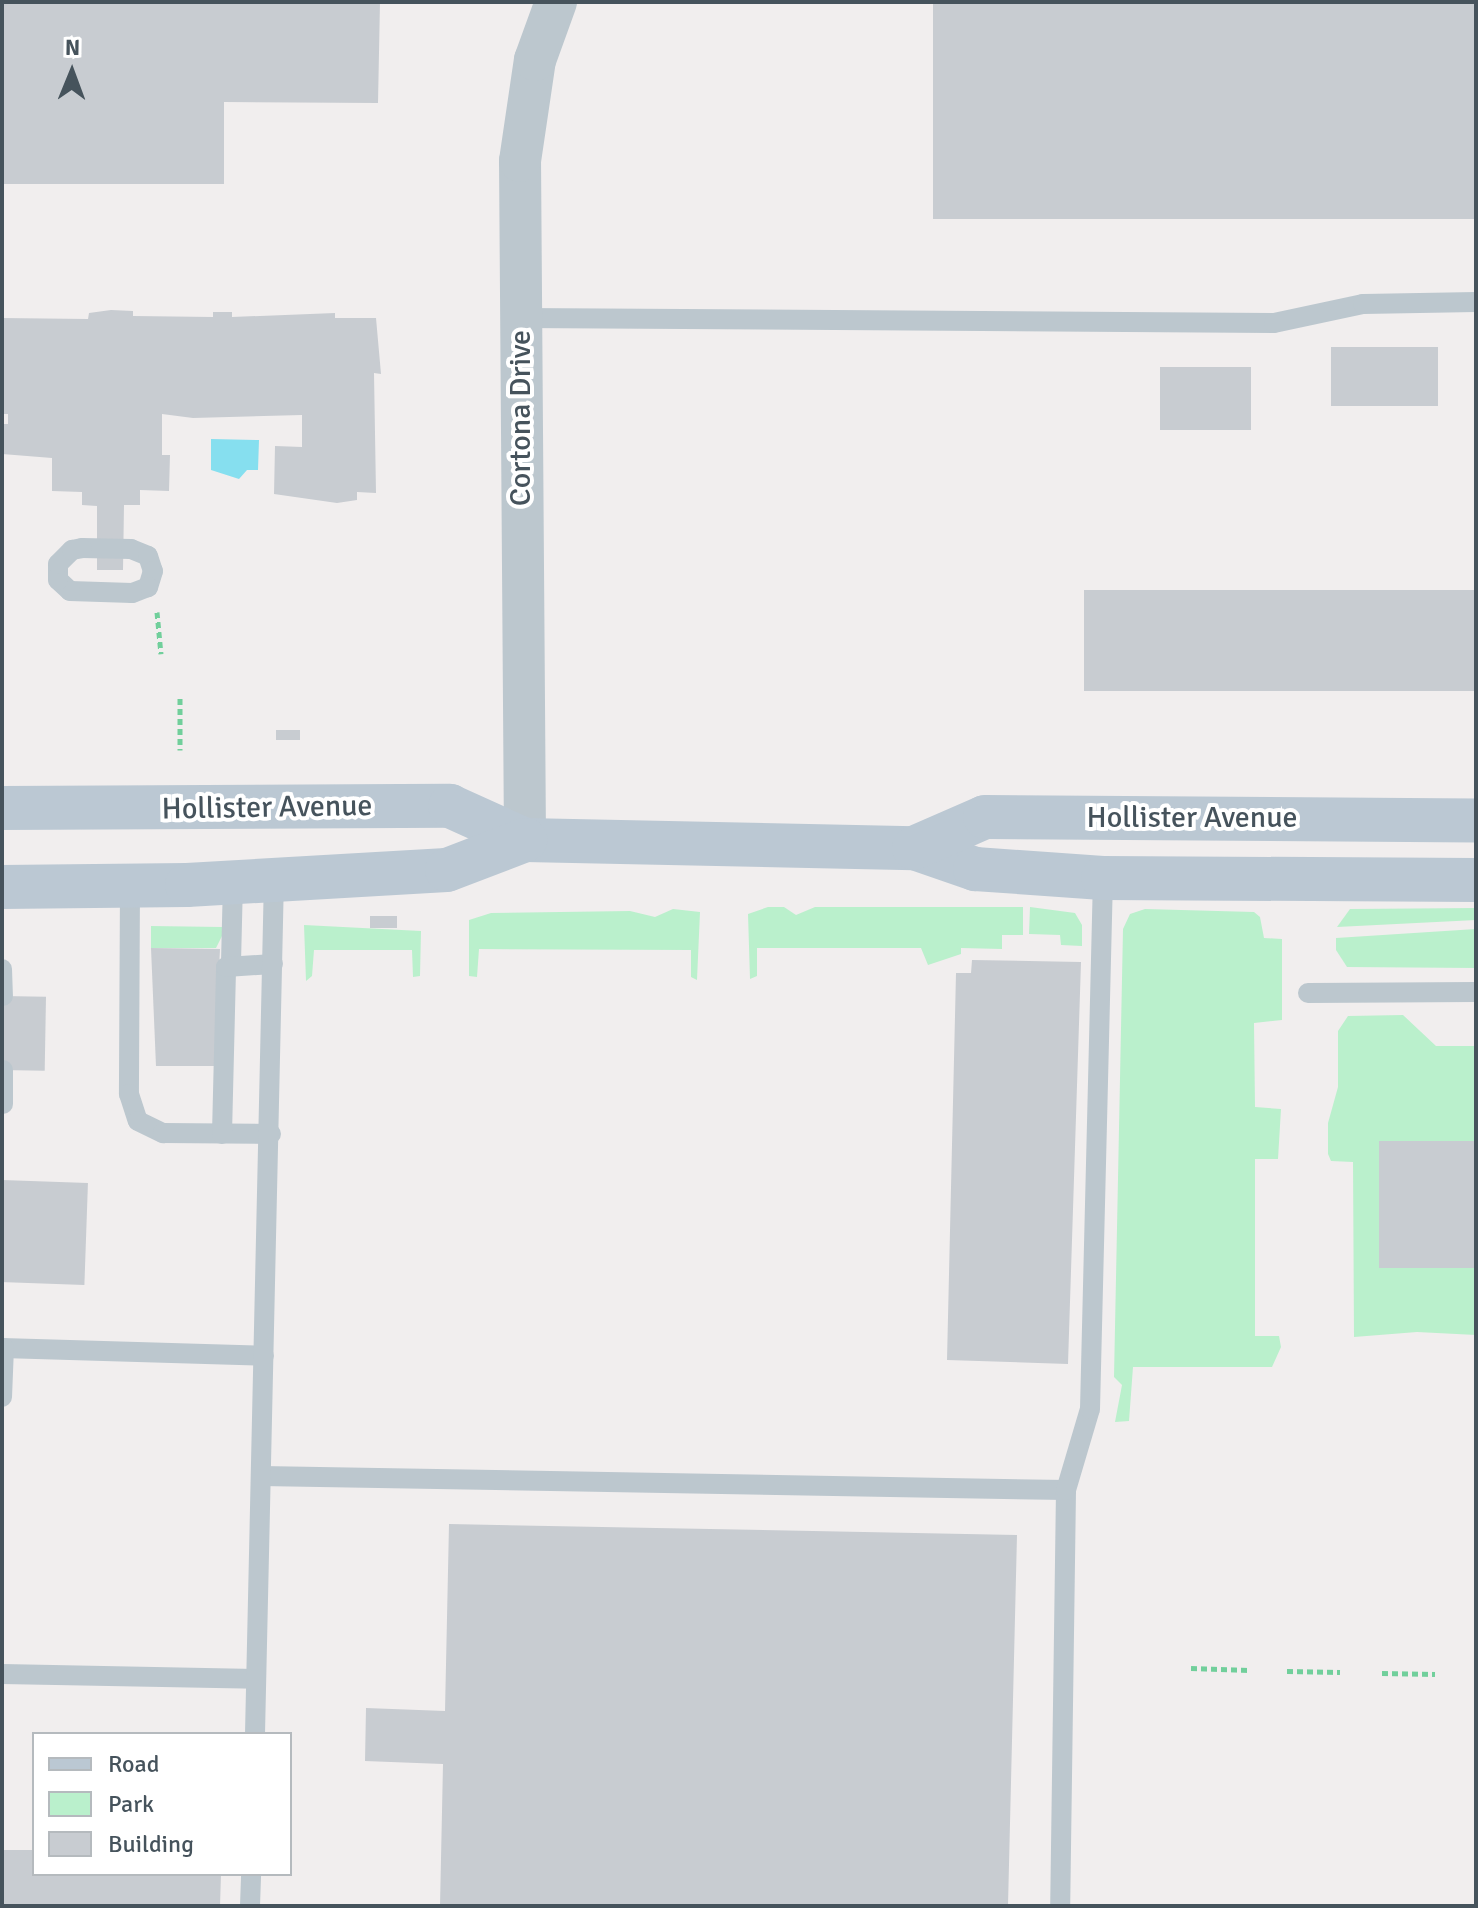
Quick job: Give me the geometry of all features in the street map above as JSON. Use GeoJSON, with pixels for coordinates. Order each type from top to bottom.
{"type":"FeatureCollection","features":[{"type":"Feature","properties":{"kind":"main road"},"geometry":{"type":"LineString","coordinates":[[2,800],[55,808]]}},
{"type":"Feature","properties":{"kind":"main road","name":"Hollister Avenue"},"geometry":{"type":"LineString","coordinates":[[2,808],[450,806],[525,840]]}},
{"type":"Feature","properties":{"kind":"main road","name":"Hollister Avenue"},"geometry":{"type":"LineString","coordinates":[[914,848],[985,817],[1476,820]]}},
{"type":"Feature","properties":{"kind":"main road","name":"Hollister Avenue"},"geometry":{"type":"LineString","coordinates":[[2,887],[130,886],[447,870],[525,840],[914,848],[975,869],[1103,878],[1476,880]]}},
{"type":"Feature","properties":{"kind":"main road"},"geometry":{"type":"LineString","coordinates":[[1309,879],[1332,850],[1476,847]]}},
{"type":"Feature","properties":{"kind":"street","name":"Cortona Drive"},"geometry":{"type":"LineString","coordinates":[[525,840],[519,206],[525,107],[535,60],[556,2]]}},
{"type":"Feature","properties":{"kind":"lane"},"geometry":{"type":"LineString","coordinates":[[521,318],[1274,323],[1363,304],[1476,302]]}},
{"type":"Feature","properties":{"kind":"lane"},"geometry":{"type":"LineString","coordinates":[[1060,1906],[1066,1490],[1090,1409],[1103,878]]}},
{"type":"Feature","properties":{"kind":"lane"},"geometry":{"type":"LineString","coordinates":[[222,1134],[225,972],[231,963],[253,879]]}},
{"type":"Feature","properties":{"kind":"lane"},"geometry":{"type":"LineString","coordinates":[[253,879],[273,964],[255,1732]]}},
{"type":"Feature","properties":{"kind":"lane"},"geometry":{"type":"LineString","coordinates":[[130,886],[132,1109],[138,1121],[163,1133],[271,1134]]}},
{"type":"Feature","properties":{"kind":"lane"},"geometry":{"type":"LineString","coordinates":[[231,963],[273,964]]}},
{"type":"Feature","properties":{"kind":"lane"},"geometry":{"type":"LineString","coordinates":[[2,969],[3,996]]}},
{"type":"Feature","properties":{"kind":"lane"},"geometry":{"type":"LineString","coordinates":[[1308,993],[1476,992]]}},
{"type":"Feature","properties":{"kind":"lane"},"geometry":{"type":"LineString","coordinates":[[3,1070],[3,1104]]}},
{"type":"Feature","properties":{"kind":"lane"},"geometry":{"type":"LineString","coordinates":[[2,1397],[3,1348],[264,1356]]}},
{"type":"Feature","properties":{"kind":"lane"},"geometry":{"type":"LineString","coordinates":[[261,1476],[1066,1490]]}},
{"type":"Feature","properties":{"kind":"lane"},"geometry":{"type":"LineString","coordinates":[[2,1674],[256,1679]]}},
{"type":"Feature","properties":{"kind":"lane"},"geometry":{"type":"LineString","coordinates":[[250,1906],[251,1876]]}},
{"type":"Feature","properties":{"kind":"path"},"geometry":{"type":"LineString","coordinates":[[157,611],[161,654]]}},
{"type":"Feature","properties":{"kind":"path"},"geometry":{"type":"LineString","coordinates":[[180,698],[180,750]]}},
{"type":"Feature","properties":{"kind":"path"},"geometry":{"type":"LineString","coordinates":[[1191,1668],[1249,1670]]}},
{"type":"Feature","properties":{"kind":"path"},"geometry":{"type":"LineString","coordinates":[[1287,1671],[1340,1672]]}},
{"type":"Feature","properties":{"kind":"path"},"geometry":{"type":"LineString","coordinates":[[1382,1673],[1435,1674]]}},
{"type":"Feature","properties":{"kind":"green space"},"geometry":{"type":"Polygon","coordinates":[[[768,907],[784,907],[796,915],[815,907],[1023,907],[1023,935],[1002,935],[1002,949],[961,948],[961,954],[928,965],[921,948],[757,948],[757,976],[750,979],[748,914],[768,907]]]}},
{"type":"Feature","properties":{"kind":"green space"},"geometry":{"type":"Polygon","coordinates":[[[1030,907],[1075,913],[1082,925],[1082,946],[1061,945],[1060,935],[1029,934],[1030,907]]]}},
{"type":"Feature","properties":{"kind":"green space"},"geometry":{"type":"Polygon","coordinates":[[[1476,908],[1476,920],[1337,927],[1350,909],[1476,908]]]}},
{"type":"Feature","properties":{"kind":"green space"},"geometry":{"type":"Polygon","coordinates":[[[673,909],[700,912],[697,980],[691,977],[691,950],[479,949],[477,977],[469,976],[469,920],[491,913],[630,911],[655,917],[673,909]]]}},
{"type":"Feature","properties":{"kind":"green space"},"geometry":{"type":"Polygon","coordinates":[[[1145,909],[1254,912],[1260,917],[1264,938],[1282,939],[1282,1020],[1254,1023],[1255,1107],[1281,1109],[1278,1159],[1255,1159],[1255,1336],[1279,1336],[1281,1347],[1272,1367],[1133,1367],[1129,1421],[1115,1422],[1122,1385],[1114,1377],[1123,929],[1130,914],[1145,909]]]}},
{"type":"Feature","properties":{"kind":"green space"},"geometry":{"type":"Polygon","coordinates":[[[304,925],[421,931],[420,976],[413,977],[412,950],[314,950],[312,976],[306,981],[304,925]]]}},
{"type":"Feature","properties":{"kind":"green space"},"geometry":{"type":"Polygon","coordinates":[[[151,926],[222,927],[224,932],[216,948],[151,948],[151,926]]]}},
{"type":"Feature","properties":{"kind":"green space"},"geometry":{"type":"Polygon","coordinates":[[[1476,929],[1476,968],[1347,967],[1336,950],[1336,938],[1476,929]]]}},
{"type":"Feature","properties":{"kind":"green space"},"geometry":{"type":"Polygon","coordinates":[[[1403,1015],[1436,1046],[1476,1046],[1476,1141],[1379,1141],[1379,1268],[1476,1268],[1476,1335],[1417,1332],[1354,1337],[1353,1162],[1331,1161],[1328,1154],[1328,1123],[1338,1087],[1338,1031],[1348,1016],[1403,1015]]]}},
{"type":"Feature","properties":{"kind":"water"},"geometry":{"type":"Polygon","coordinates":[[[211,439],[259,440],[258,470],[247,470],[239,479],[211,470],[211,439]]]}},
{"type":"Feature","properties":{"kind":"building"},"geometry":{"type":"Polygon","coordinates":[[[2,2],[380,2],[378,103],[224,102],[224,184],[2,184],[2,2]]]}},
{"type":"Feature","properties":{"kind":"building"},"geometry":{"type":"Polygon","coordinates":[[[933,2],[1476,2],[1476,219],[933,219],[933,2]]]}},
{"type":"Feature","properties":{"kind":"building"},"geometry":{"type":"Polygon","coordinates":[[[133,311],[133,316],[213,317],[213,312],[232,312],[232,317],[335,313],[335,318],[376,318],[381,374],[374,373],[376,493],[357,492],[357,500],[337,503],[274,494],[275,446],[302,447],[302,415],[193,418],[162,414],[162,455],[170,455],[169,491],[140,490],[140,505],[124,505],[123,570],[97,570],[97,506],[82,505],[82,492],[52,491],[52,458],[2,454],[2,424],[8,424],[8,414],[2,414],[2,318],[88,319],[89,313],[133,311]]]}},
{"type":"Feature","properties":{"kind":"building"},"geometry":{"type":"Polygon","coordinates":[[[1331,347],[1438,347],[1438,406],[1331,406],[1331,347]]]}},
{"type":"Feature","properties":{"kind":"building"},"geometry":{"type":"Polygon","coordinates":[[[1160,367],[1251,367],[1251,430],[1160,430],[1160,367]]]}},
{"type":"Feature","properties":{"kind":"building"},"geometry":{"type":"Polygon","coordinates":[[[1084,590],[1476,590],[1476,691],[1084,691],[1084,590]]]}},
{"type":"Feature","properties":{"kind":"building"},"geometry":{"type":"Polygon","coordinates":[[[276,730],[300,730],[300,740],[276,740],[276,730]]]}},
{"type":"Feature","properties":{"kind":"building"},"geometry":{"type":"Polygon","coordinates":[[[370,916],[397,916],[397,928],[370,928],[370,916]]]}},
{"type":"Feature","properties":{"kind":"building"},"geometry":{"type":"Polygon","coordinates":[[[151,948],[220,949],[214,1066],[156,1066],[151,948]]]}},
{"type":"Feature","properties":{"kind":"building"},"geometry":{"type":"Polygon","coordinates":[[[972,960],[1081,962],[1068,1364],[947,1360],[956,973],[971,973],[972,960]]]}},
{"type":"Feature","properties":{"kind":"building"},"geometry":{"type":"Polygon","coordinates":[[[2,996],[46,997],[45,1071],[2,1070],[2,996]]]}},
{"type":"Feature","properties":{"kind":"building"},"geometry":{"type":"Polygon","coordinates":[[[1379,1141],[1476,1141],[1476,1268],[1379,1268],[1379,1141]]]}},
{"type":"Feature","properties":{"kind":"building"},"geometry":{"type":"Polygon","coordinates":[[[2,1180],[88,1183],[84,1285],[2,1282],[2,1180]]]}},
{"type":"Feature","properties":{"kind":"building"},"geometry":{"type":"Polygon","coordinates":[[[449,1524],[1017,1535],[1008,1906],[440,1906],[443,1764],[365,1761],[366,1708],[445,1711],[449,1524]]]}},
{"type":"Feature","properties":{"kind":"building"},"geometry":{"type":"Polygon","coordinates":[[[2,1850],[32,1850],[32,1876],[221,1876],[220,1906],[2,1906],[2,1850]]]}}]}
